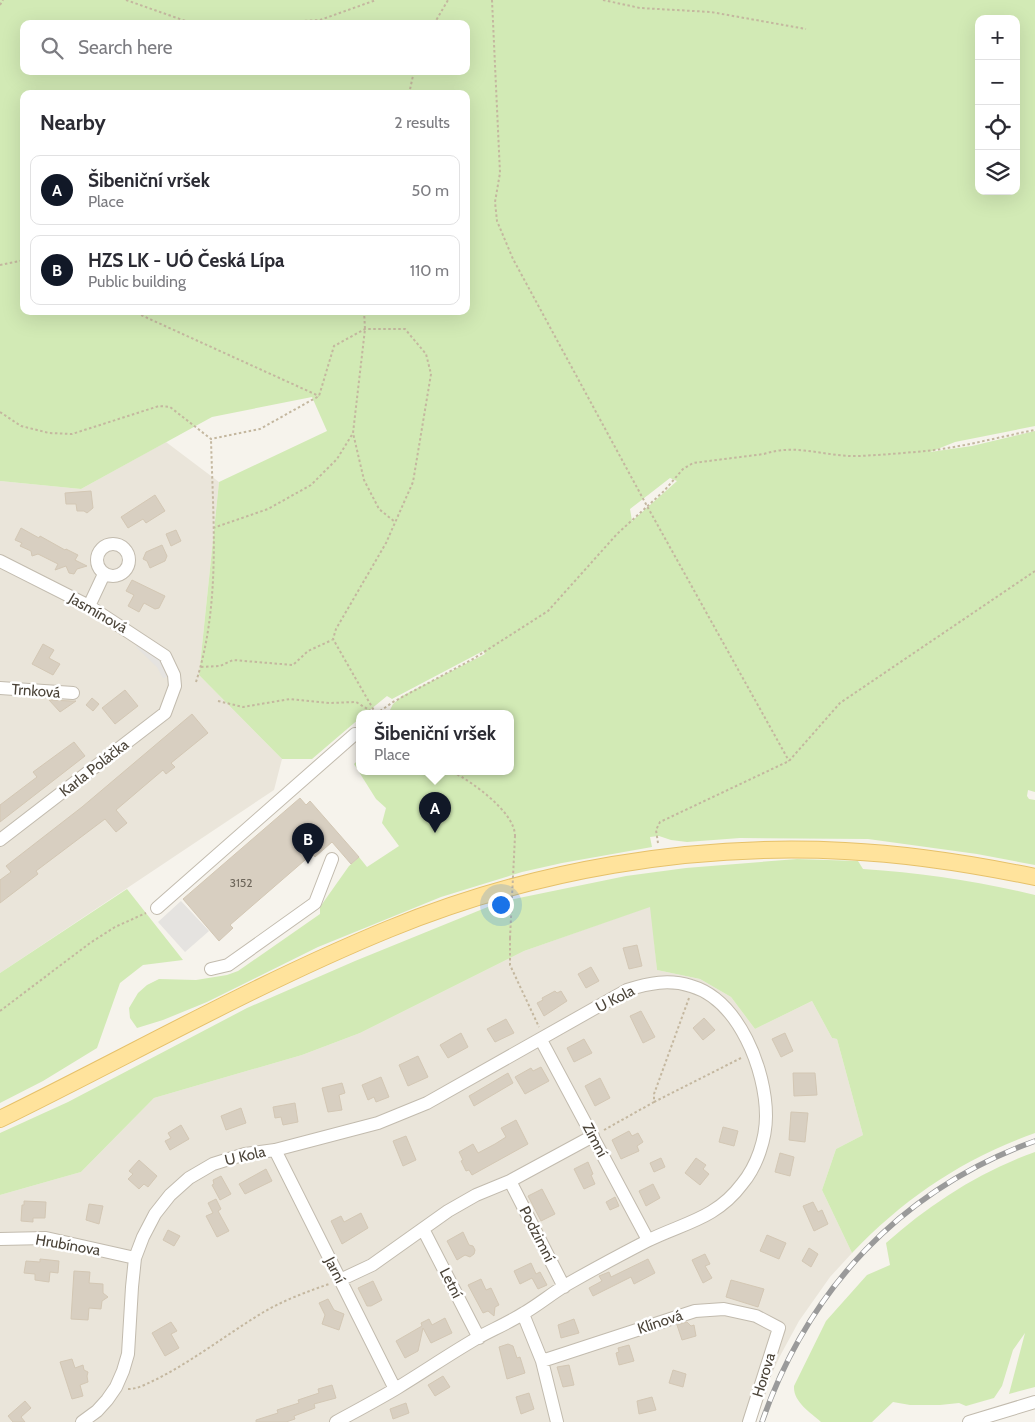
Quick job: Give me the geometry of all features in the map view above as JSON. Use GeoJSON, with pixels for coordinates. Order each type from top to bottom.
{"type":"FeatureCollection","features":[{"type":"Feature","properties":{"kind":"main road"},"geometry":{"type":"LineString","coordinates":[[0,1120],[264,986],[391,928],[455,904],[514,887],[590,869],[660,859],[756,850],[844,851],[932,858],[1035,877]]}},
{"type":"Feature","properties":{"kind":"street","name":"Jasmínová"},"geometry":{"type":"LineString","coordinates":[[0,561],[89,606],[165,656],[174,675],[174,686]]}},
{"type":"Feature","properties":{"kind":"street"},"geometry":{"type":"LineString","coordinates":[[89,606],[104,574]]}},
{"type":"Feature","properties":{"kind":"street","name":"Karla Poláčka"},"geometry":{"type":"LineString","coordinates":[[0,840],[165,712],[174,686]]}},
{"type":"Feature","properties":{"kind":"street","name":"Trnková"},"geometry":{"type":"LineString","coordinates":[[0,688],[73,693]]}},
{"type":"Feature","properties":{"kind":"street"},"geometry":{"type":"LineString","coordinates":[[157,908],[355,734]]}},
{"type":"Feature","properties":{"kind":"street"},"geometry":{"type":"LineString","coordinates":[[211,969],[228,965],[315,903],[332,859]]}},
{"type":"Feature","properties":{"kind":"street","name":"U Kola"},"geometry":{"type":"LineString","coordinates":[[82,1422],[97,1411],[116,1387],[123,1371],[128,1354],[135,1258],[142,1237],[155,1214],[170,1195],[189,1178],[213,1164],[237,1156],[275,1150],[378,1124],[427,1103],[627,990],[649,983],[670,982],[693,986],[712,996],[726,1008],[739,1025],[752,1052],[762,1082],[766,1118],[762,1146],[752,1169],[743,1184],[729,1199],[714,1212],[648,1240],[564,1287],[523,1314],[336,1422]]}},
{"type":"Feature","properties":{"kind":"street","name":"Zimní"},"geometry":{"type":"LineString","coordinates":[[541,1040],[648,1240]]}},
{"type":"Feature","properties":{"kind":"street"},"geometry":{"type":"LineString","coordinates":[[340,1280],[372,1265],[448,1211],[476,1195],[510,1181],[593,1136]]}},
{"type":"Feature","properties":{"kind":"street","name":"Jarní"},"geometry":{"type":"LineString","coordinates":[[275,1150],[395,1389]]}},
{"type":"Feature","properties":{"kind":"street","name":"Podzimní"},"geometry":{"type":"LineString","coordinates":[[510,1181],[564,1287]]}},
{"type":"Feature","properties":{"kind":"street","name":"Letní"},"geometry":{"type":"LineString","coordinates":[[423,1229],[479,1338]]}},
{"type":"Feature","properties":{"kind":"street","name":"Hrubínova"},"geometry":{"type":"LineString","coordinates":[[0,1239],[46,1238],[135,1258]]}},
{"type":"Feature","properties":{"kind":"street","name":"Klínová"},"geometry":{"type":"LineString","coordinates":[[542,1361],[695,1311],[724,1309],[756,1316],[779,1328]]}},
{"type":"Feature","properties":{"kind":"street"},"geometry":{"type":"LineString","coordinates":[[523,1314],[542,1361],[557,1422]]}},
{"type":"Feature","properties":{"kind":"street","name":"Horova"},"geometry":{"type":"LineString","coordinates":[[749,1422],[779,1328]]}},
{"type":"Feature","properties":{"kind":"street"},"geometry":{"type":"LineString","coordinates":[[969,1422],[1035,1402]]}},
{"type":"Feature","properties":{"kind":"path"},"geometry":{"type":"LineString","coordinates":[[0,5],[3,0]]}},
{"type":"Feature","properties":{"kind":"path"},"geometry":{"type":"LineString","coordinates":[[126,0],[183,20]]}},
{"type":"Feature","properties":{"kind":"path"},"geometry":{"type":"LineString","coordinates":[[320,20],[376,0]]}},
{"type":"Feature","properties":{"kind":"path"},"geometry":{"type":"LineString","coordinates":[[436,20],[448,0]]}},
{"type":"Feature","properties":{"kind":"path"},"geometry":{"type":"LineString","coordinates":[[492,0],[500,173],[495,202],[497,221],[513,259],[647,506],[789,761]]}},
{"type":"Feature","properties":{"kind":"path"},"geometry":{"type":"LineString","coordinates":[[603,0],[640,8],[711,12],[806,29]]}},
{"type":"Feature","properties":{"kind":"path"},"geometry":{"type":"LineString","coordinates":[[410,90],[413,75]]}},
{"type":"Feature","properties":{"kind":"path"},"geometry":{"type":"LineString","coordinates":[[0,265],[20,261]]}},
{"type":"Feature","properties":{"kind":"path"},"geometry":{"type":"LineString","coordinates":[[141,315],[319,396]]}},
{"type":"Feature","properties":{"kind":"path"},"geometry":{"type":"LineString","coordinates":[[364,315],[365,330],[353,433],[364,480],[379,509],[395,522]]}},
{"type":"Feature","properties":{"kind":"path"},"geometry":{"type":"LineString","coordinates":[[0,412],[22,426],[49,433],[72,434],[158,406],[170,407],[211,439],[260,429],[319,396],[334,346],[365,330],[405,328],[426,354],[432,374],[413,482],[386,543],[336,629],[333,639],[374,710]]}},
{"type":"Feature","properties":{"kind":"path"},"geometry":{"type":"LineString","coordinates":[[382,710],[473,659],[548,611],[617,534],[664,491],[683,469],[693,463],[764,454],[773,451],[806,449],[820,453],[856,456],[928,451],[1035,430]]}},
{"type":"Feature","properties":{"kind":"path"},"geometry":{"type":"LineString","coordinates":[[213,528],[268,509],[311,484],[337,459],[353,433]]}},
{"type":"Feature","properties":{"kind":"path"},"geometry":{"type":"LineString","coordinates":[[196,682],[202,666],[208,634],[214,576],[211,439]]}},
{"type":"Feature","properties":{"kind":"path"},"geometry":{"type":"LineString","coordinates":[[660,859],[656,834],[657,826],[660,822],[789,761],[840,703],[1035,571]]}},
{"type":"Feature","properties":{"kind":"path"},"geometry":{"type":"LineString","coordinates":[[202,666],[220,666],[233,660],[293,665],[308,651],[333,639]]}},
{"type":"Feature","properties":{"kind":"path"},"geometry":{"type":"LineString","coordinates":[[218,701],[243,707],[290,699],[329,703],[356,702],[369,710]]}},
{"type":"Feature","properties":{"kind":"path"},"geometry":{"type":"LineString","coordinates":[[458,775],[476,786],[497,805],[512,823],[515,836],[510,965],[543,1033],[541,1040]]}},
{"type":"Feature","properties":{"kind":"path"},"geometry":{"type":"LineString","coordinates":[[0,1011],[90,943],[115,927],[157,908]]}},
{"type":"Feature","properties":{"kind":"path"},"geometry":{"type":"LineString","coordinates":[[654,1102],[654,1094],[693,986]]}},
{"type":"Feature","properties":{"kind":"path"},"geometry":{"type":"LineString","coordinates":[[593,1136],[654,1102],[752,1052]]}},
{"type":"Feature","properties":{"kind":"path"},"geometry":{"type":"LineString","coordinates":[[116,1387],[132,1389],[172,1372],[262,1313],[301,1294],[340,1280]]}},
{"type":"Feature","properties":{"kind":"shaded area"},"geometry":{"type":"Polygon","coordinates":[[[166,442],[219,482],[199,675],[282,759],[274,790],[0,973],[0,481],[81,489],[166,442]]]}},
{"type":"Feature","properties":{"kind":"shaded area"},"geometry":{"type":"Polygon","coordinates":[[[142,640],[174,675],[163,678],[157,667],[136,647],[142,640]]]}},
{"type":"Feature","properties":{"kind":"shaded area"},"geometry":{"type":"Polygon","coordinates":[[[181,901],[209,931],[185,952],[158,922],[181,901]]]}},
{"type":"Feature","properties":{"kind":"shaded area"},"geometry":{"type":"Polygon","coordinates":[[[651,906],[657,970],[700,979],[731,997],[755,1029],[812,1001],[832,1038],[837,1039],[863,1135],[836,1149],[822,1190],[852,1253],[830,1277],[799,1321],[764,1391],[753,1422],[0,1422],[0,1195],[81,1172],[154,1098],[302,1055],[360,1033],[524,951],[651,906]]]}},
{"type":"Feature","properties":{"kind":"green space"},"geometry":{"type":"Polygon","coordinates":[[[0,0],[1035,0],[1035,426],[955,442],[930,452],[972,446],[1035,431],[1035,792],[1028,790],[1027,796],[1029,799],[1035,800],[1035,865],[977,854],[868,839],[740,838],[687,842],[659,836],[650,837],[652,847],[522,872],[441,897],[318,947],[207,1002],[163,1020],[137,1028],[130,1018],[129,1008],[138,993],[147,985],[159,979],[196,980],[227,975],[238,971],[320,914],[320,907],[349,866],[359,857],[367,867],[399,846],[382,823],[386,808],[376,799],[361,775],[514,775],[514,710],[390,710],[393,704],[402,696],[485,654],[483,651],[392,699],[387,696],[370,710],[356,710],[356,721],[312,759],[282,759],[199,675],[219,482],[327,431],[312,397],[212,417],[81,489],[0,481],[0,0]],[[670,478],[630,509],[632,521],[677,481],[670,478]]]}},
{"type":"Feature","properties":{"kind":"green space"},"geometry":{"type":"Polygon","coordinates":[[[797,859],[858,861],[863,869],[950,878],[1035,895],[1035,1133],[983,1155],[936,1182],[893,1214],[852,1253],[822,1190],[836,1149],[863,1135],[837,1039],[832,1038],[812,1001],[755,1029],[731,997],[700,979],[657,970],[650,907],[524,951],[360,1033],[302,1055],[154,1098],[81,1172],[0,1195],[0,1133],[68,1102],[247,1008],[355,961],[500,902],[626,876],[686,868],[797,859]]]}},
{"type":"Feature","properties":{"kind":"green space"},"geometry":{"type":"Polygon","coordinates":[[[127,889],[183,960],[143,965],[120,983],[97,1048],[43,1081],[0,1103],[0,973],[127,889]]]}},
{"type":"Feature","properties":{"kind":"green space"},"geometry":{"type":"Polygon","coordinates":[[[1035,1152],[1035,1387],[1009,1394],[1025,1333],[1013,1350],[1002,1386],[994,1398],[966,1406],[959,1403],[910,1405],[893,1402],[872,1422],[821,1422],[799,1402],[794,1392],[794,1386],[826,1321],[867,1275],[890,1265],[886,1243],[920,1215],[956,1190],[994,1169],[1035,1152]]]}},
{"type":"Feature","properties":{"kind":"building"},"geometry":{"type":"Polygon","coordinates":[[[91,491],[93,508],[87,513],[77,511],[76,504],[66,504],[65,493],[91,491]]]}},
{"type":"Feature","properties":{"kind":"building"},"geometry":{"type":"Polygon","coordinates":[[[155,495],[165,511],[146,523],[143,519],[128,528],[121,517],[155,495]]]}},
{"type":"Feature","properties":{"kind":"building"},"geometry":{"type":"Polygon","coordinates":[[[21,528],[78,555],[75,560],[87,566],[77,569],[74,574],[69,573],[66,566],[55,570],[58,564],[38,554],[32,556],[31,551],[20,546],[22,543],[15,540],[21,528]]]}},
{"type":"Feature","properties":{"kind":"building"},"geometry":{"type":"Polygon","coordinates":[[[176,530],[181,541],[171,546],[166,534],[176,530]]]}},
{"type":"Feature","properties":{"kind":"building"},"geometry":{"type":"Polygon","coordinates":[[[162,545],[167,556],[165,561],[150,568],[147,561],[143,559],[146,552],[162,545]]]}},
{"type":"Feature","properties":{"kind":"building"},"geometry":{"type":"Polygon","coordinates":[[[132,580],[165,596],[159,608],[155,609],[144,603],[139,612],[128,606],[134,595],[126,591],[132,580]]]}},
{"type":"Feature","properties":{"kind":"building"},"geometry":{"type":"Polygon","coordinates":[[[43,644],[54,650],[49,658],[60,664],[53,675],[32,664],[43,644]]]}},
{"type":"Feature","properties":{"kind":"building"},"geometry":{"type":"Polygon","coordinates":[[[125,690],[138,706],[115,724],[102,708],[125,690]]]}},
{"type":"Feature","properties":{"kind":"building"},"geometry":{"type":"Polygon","coordinates":[[[92,698],[99,704],[93,711],[86,705],[92,698]]]}},
{"type":"Feature","properties":{"kind":"building"},"geometry":{"type":"Polygon","coordinates":[[[49,700],[72,701],[76,701],[60,712],[49,700]]]}},
{"type":"Feature","properties":{"kind":"building"},"geometry":{"type":"Polygon","coordinates":[[[192,714],[208,733],[171,763],[175,767],[166,774],[163,770],[116,810],[127,823],[116,832],[105,819],[36,871],[38,874],[0,903],[0,880],[11,872],[6,866],[82,807],[192,714]]]}},
{"type":"Feature","properties":{"kind":"building"},"geometry":{"type":"Polygon","coordinates":[[[74,742],[85,756],[0,822],[0,805],[37,777],[33,772],[74,742]]]}},
{"type":"Feature","properties":{"kind":"building"},"geometry":{"type":"Polygon","coordinates":[[[300,798],[306,805],[310,801],[359,857],[351,864],[332,842],[315,857],[312,854],[230,925],[233,928],[219,941],[183,899],[300,798]]]}},
{"type":"Feature","properties":{"kind":"building"},"geometry":{"type":"Polygon","coordinates":[[[637,945],[642,966],[629,969],[623,948],[637,945]]]}},
{"type":"Feature","properties":{"kind":"building"},"geometry":{"type":"Polygon","coordinates":[[[591,967],[599,981],[586,988],[578,974],[591,967]]]}},
{"type":"Feature","properties":{"kind":"building"},"geometry":{"type":"Polygon","coordinates":[[[555,991],[557,993],[561,991],[567,1001],[544,1016],[537,1003],[555,991]]]}},
{"type":"Feature","properties":{"kind":"building"},"geometry":{"type":"Polygon","coordinates":[[[641,1011],[655,1037],[643,1043],[630,1016],[641,1011]]]}},
{"type":"Feature","properties":{"kind":"building"},"geometry":{"type":"Polygon","coordinates":[[[704,1018],[715,1030],[703,1040],[693,1028],[704,1018]]]}},
{"type":"Feature","properties":{"kind":"building"},"geometry":{"type":"Polygon","coordinates":[[[506,1019],[514,1033],[495,1042],[487,1029],[506,1019]]]}},
{"type":"Feature","properties":{"kind":"building"},"geometry":{"type":"Polygon","coordinates":[[[461,1033],[468,1047],[448,1058],[440,1045],[461,1033]]]}},
{"type":"Feature","properties":{"kind":"building"},"geometry":{"type":"Polygon","coordinates":[[[785,1033],[793,1051],[781,1057],[772,1039],[785,1033]]]}},
{"type":"Feature","properties":{"kind":"building"},"geometry":{"type":"Polygon","coordinates":[[[584,1039],[592,1053],[574,1062],[567,1048],[584,1039]]]}},
{"type":"Feature","properties":{"kind":"building"},"geometry":{"type":"Polygon","coordinates":[[[418,1056],[428,1077],[408,1086],[399,1065],[418,1056]]]}},
{"type":"Feature","properties":{"kind":"building"},"geometry":{"type":"Polygon","coordinates":[[[541,1067],[549,1081],[525,1094],[515,1077],[531,1068],[533,1071],[541,1067]]]}},
{"type":"Feature","properties":{"kind":"building"},"geometry":{"type":"Polygon","coordinates":[[[508,1073],[513,1083],[474,1106],[469,1096],[508,1073]]]}},
{"type":"Feature","properties":{"kind":"building"},"geometry":{"type":"Polygon","coordinates":[[[793,1073],[815,1073],[817,1095],[794,1096],[793,1073]]]}},
{"type":"Feature","properties":{"kind":"building"},"geometry":{"type":"Polygon","coordinates":[[[381,1077],[389,1097],[376,1102],[374,1097],[368,1100],[362,1085],[381,1077]]]}},
{"type":"Feature","properties":{"kind":"building"},"geometry":{"type":"Polygon","coordinates":[[[600,1078],[610,1098],[595,1106],[585,1086],[600,1078]]]}},
{"type":"Feature","properties":{"kind":"building"},"geometry":{"type":"Polygon","coordinates":[[[342,1083],[345,1093],[339,1095],[342,1110],[328,1112],[322,1088],[342,1083]]]}},
{"type":"Feature","properties":{"kind":"building"},"geometry":{"type":"Polygon","coordinates":[[[295,1103],[298,1122],[283,1125],[281,1117],[275,1118],[273,1107],[295,1103]]]}},
{"type":"Feature","properties":{"kind":"building"},"geometry":{"type":"Polygon","coordinates":[[[241,1108],[246,1123],[226,1130],[221,1116],[241,1108]]]}},
{"type":"Feature","properties":{"kind":"building"},"geometry":{"type":"Polygon","coordinates":[[[791,1112],[808,1113],[805,1142],[789,1140],[791,1112]]]}},
{"type":"Feature","properties":{"kind":"building"},"geometry":{"type":"Polygon","coordinates":[[[516,1120],[528,1144],[472,1175],[469,1170],[466,1171],[459,1152],[473,1144],[478,1153],[495,1144],[506,1137],[501,1128],[516,1120]]]}},
{"type":"Feature","properties":{"kind":"building"},"geometry":{"type":"Polygon","coordinates":[[[181,1125],[189,1139],[170,1150],[165,1141],[171,1138],[168,1133],[181,1125]]]}},
{"type":"Feature","properties":{"kind":"building"},"geometry":{"type":"Polygon","coordinates":[[[723,1127],[738,1131],[734,1146],[719,1142],[723,1127]]]}},
{"type":"Feature","properties":{"kind":"building"},"geometry":{"type":"Polygon","coordinates":[[[629,1131],[632,1136],[638,1133],[643,1142],[637,1146],[639,1151],[621,1159],[612,1140],[629,1131]]]}},
{"type":"Feature","properties":{"kind":"building"},"geometry":{"type":"Polygon","coordinates":[[[406,1136],[416,1160],[403,1166],[393,1141],[406,1136]]]}},
{"type":"Feature","properties":{"kind":"building"},"geometry":{"type":"Polygon","coordinates":[[[780,1153],[794,1157],[790,1176],[775,1172],[780,1153]]]}},
{"type":"Feature","properties":{"kind":"building"},"geometry":{"type":"Polygon","coordinates":[[[661,1158],[665,1167],[654,1172],[650,1163],[661,1158]]]}},
{"type":"Feature","properties":{"kind":"building"},"geometry":{"type":"Polygon","coordinates":[[[696,1158],[706,1165],[703,1169],[709,1174],[700,1185],[685,1173],[696,1158]]]}},
{"type":"Feature","properties":{"kind":"building"},"geometry":{"type":"Polygon","coordinates":[[[139,1160],[157,1176],[148,1187],[144,1184],[139,1189],[128,1179],[133,1174],[129,1171],[139,1160]]]}},
{"type":"Feature","properties":{"kind":"building"},"geometry":{"type":"Polygon","coordinates":[[[588,1162],[595,1184],[584,1189],[574,1169],[588,1162]]]}},
{"type":"Feature","properties":{"kind":"building"},"geometry":{"type":"Polygon","coordinates":[[[266,1169],[272,1181],[245,1194],[239,1184],[266,1169]]]}},
{"type":"Feature","properties":{"kind":"building"},"geometry":{"type":"Polygon","coordinates":[[[221,1176],[231,1194],[220,1200],[212,1185],[214,1184],[213,1180],[221,1176]]]}},
{"type":"Feature","properties":{"kind":"building"},"geometry":{"type":"Polygon","coordinates":[[[653,1184],[660,1198],[646,1206],[639,1191],[653,1184]]]}},
{"type":"Feature","properties":{"kind":"building"},"geometry":{"type":"Polygon","coordinates":[[[542,1189],[555,1214],[541,1221],[528,1196],[542,1189]]]}},
{"type":"Feature","properties":{"kind":"building"},"geometry":{"type":"Polygon","coordinates":[[[615,1197],[619,1206],[610,1210],[606,1202],[615,1197]]]}},
{"type":"Feature","properties":{"kind":"building"},"geometry":{"type":"Polygon","coordinates":[[[216,1199],[221,1209],[218,1211],[229,1231],[217,1237],[206,1216],[213,1213],[208,1203],[216,1199]]]}},
{"type":"Feature","properties":{"kind":"building"},"geometry":{"type":"Polygon","coordinates":[[[24,1201],[46,1202],[45,1218],[33,1218],[33,1222],[21,1221],[24,1201]]]}},
{"type":"Feature","properties":{"kind":"building"},"geometry":{"type":"Polygon","coordinates":[[[813,1202],[818,1212],[822,1210],[828,1224],[814,1231],[803,1206],[813,1202]]]}},
{"type":"Feature","properties":{"kind":"building"},"geometry":{"type":"Polygon","coordinates":[[[89,1204],[103,1206],[99,1224],[86,1220],[89,1204]]]}},
{"type":"Feature","properties":{"kind":"building"},"geometry":{"type":"Polygon","coordinates":[[[361,1213],[368,1228],[342,1244],[331,1221],[341,1216],[344,1222],[361,1213]]]}},
{"type":"Feature","properties":{"kind":"building"},"geometry":{"type":"Polygon","coordinates":[[[168,1230],[180,1236],[174,1246],[163,1240],[168,1230]]]}},
{"type":"Feature","properties":{"kind":"building"},"geometry":{"type":"Polygon","coordinates":[[[463,1232],[469,1245],[473,1246],[475,1250],[474,1254],[470,1257],[465,1255],[457,1260],[447,1241],[463,1232]]]}},
{"type":"Feature","properties":{"kind":"building"},"geometry":{"type":"Polygon","coordinates":[[[767,1235],[786,1243],[779,1259],[760,1251],[767,1235]]]}},
{"type":"Feature","properties":{"kind":"building"},"geometry":{"type":"Polygon","coordinates":[[[809,1248],[818,1254],[811,1267],[802,1261],[809,1248]]]}},
{"type":"Feature","properties":{"kind":"building"},"geometry":{"type":"Polygon","coordinates":[[[705,1254],[710,1264],[705,1266],[712,1278],[703,1283],[692,1260],[705,1254]]]}},
{"type":"Feature","properties":{"kind":"building"},"geometry":{"type":"Polygon","coordinates":[[[40,1259],[59,1261],[58,1273],[50,1272],[49,1282],[35,1280],[35,1274],[24,1273],[26,1261],[40,1262],[40,1259]]]}},
{"type":"Feature","properties":{"kind":"building"},"geometry":{"type":"Polygon","coordinates":[[[648,1259],[655,1273],[634,1284],[631,1277],[593,1296],[589,1288],[602,1281],[599,1276],[609,1272],[611,1277],[648,1259]]]}},
{"type":"Feature","properties":{"kind":"building"},"geometry":{"type":"Polygon","coordinates":[[[531,1263],[536,1274],[540,1272],[547,1285],[538,1289],[532,1278],[520,1284],[514,1271],[531,1263]]]}},
{"type":"Feature","properties":{"kind":"building"},"geometry":{"type":"Polygon","coordinates":[[[74,1271],[90,1272],[89,1283],[103,1284],[103,1293],[108,1297],[102,1301],[101,1309],[89,1308],[88,1320],[71,1319],[74,1271]]]}},
{"type":"Feature","properties":{"kind":"building"},"geometry":{"type":"Polygon","coordinates":[[[481,1279],[486,1290],[491,1288],[499,1305],[495,1307],[494,1316],[488,1311],[483,1313],[468,1285],[481,1279]]]}},
{"type":"Feature","properties":{"kind":"building"},"geometry":{"type":"Polygon","coordinates":[[[731,1280],[764,1289],[758,1307],[726,1297],[731,1280]]]}},
{"type":"Feature","properties":{"kind":"building"},"geometry":{"type":"Polygon","coordinates":[[[373,1281],[382,1300],[367,1306],[358,1288],[373,1281]]]}},
{"type":"Feature","properties":{"kind":"building"},"geometry":{"type":"Polygon","coordinates":[[[328,1299],[334,1310],[344,1314],[339,1330],[322,1324],[325,1315],[319,1303],[328,1299]]]}},
{"type":"Feature","properties":{"kind":"building"},"geometry":{"type":"Polygon","coordinates":[[[445,1318],[452,1333],[431,1343],[423,1328],[418,1351],[405,1358],[396,1341],[422,1326],[421,1323],[429,1319],[432,1325],[445,1318]]]}},
{"type":"Feature","properties":{"kind":"building"},"geometry":{"type":"Polygon","coordinates":[[[574,1319],[579,1333],[561,1338],[558,1325],[574,1319]]]}},
{"type":"Feature","properties":{"kind":"building"},"geometry":{"type":"Polygon","coordinates":[[[171,1322],[177,1331],[171,1334],[179,1348],[165,1356],[152,1333],[171,1322]]]}},
{"type":"Feature","properties":{"kind":"building"},"geometry":{"type":"Polygon","coordinates":[[[687,1322],[691,1326],[694,1325],[696,1336],[682,1340],[677,1325],[687,1322]]]}},
{"type":"Feature","properties":{"kind":"building"},"geometry":{"type":"Polygon","coordinates":[[[508,1344],[513,1346],[517,1358],[520,1357],[525,1373],[507,1379],[499,1347],[508,1344]]]}},
{"type":"Feature","properties":{"kind":"building"},"geometry":{"type":"Polygon","coordinates":[[[629,1345],[634,1361],[619,1365],[616,1353],[619,1352],[618,1348],[629,1345]]]}},
{"type":"Feature","properties":{"kind":"building"},"geometry":{"type":"Polygon","coordinates":[[[72,1359],[75,1368],[83,1365],[84,1370],[88,1372],[88,1382],[80,1385],[83,1396],[72,1399],[60,1362],[72,1359]]]}},
{"type":"Feature","properties":{"kind":"building"},"geometry":{"type":"Polygon","coordinates":[[[569,1365],[574,1385],[563,1387],[557,1367],[569,1365]]]}},
{"type":"Feature","properties":{"kind":"building"},"geometry":{"type":"Polygon","coordinates":[[[673,1370],[686,1374],[683,1387],[669,1383],[673,1370]]]}},
{"type":"Feature","properties":{"kind":"building"},"geometry":{"type":"Polygon","coordinates":[[[443,1376],[450,1387],[435,1396],[428,1385],[443,1376]]]}},
{"type":"Feature","properties":{"kind":"building"},"geometry":{"type":"Polygon","coordinates":[[[332,1385],[336,1398],[314,1404],[315,1408],[294,1416],[295,1419],[286,1422],[256,1422],[256,1420],[278,1413],[277,1410],[299,1403],[298,1400],[319,1393],[318,1389],[332,1385]]]}},
{"type":"Feature","properties":{"kind":"building"},"geometry":{"type":"Polygon","coordinates":[[[529,1393],[534,1409],[521,1414],[516,1397],[529,1393]]]}},
{"type":"Feature","properties":{"kind":"building"},"geometry":{"type":"Polygon","coordinates":[[[652,1397],[656,1410],[639,1414],[637,1401],[652,1397]]]}},
{"type":"Feature","properties":{"kind":"building"},"geometry":{"type":"Polygon","coordinates":[[[25,1401],[31,1408],[21,1417],[25,1422],[13,1422],[8,1416],[25,1401]]]}},
{"type":"Feature","properties":{"kind":"building"},"geometry":{"type":"Polygon","coordinates":[[[406,1403],[409,1413],[393,1419],[390,1409],[406,1403]]]}},
{"type":"Feature","properties":{"kind":"railway"},"geometry":{"type":"LineString","coordinates":[[762,1422],[781,1374],[805,1329],[834,1287],[866,1250],[902,1216],[943,1186],[987,1161],[1035,1141]]}},
{"type":"Feature","properties":{"kind":"place","name":"Šibeniční vršek"},"geometry":{"type":"Point","coordinates":[435,833]}},
{"type":"Feature","properties":{"kind":"place","name":"HZS LK - UÓ Česká Lípa"},"geometry":{"type":"Point","coordinates":[308,864]}}]}
